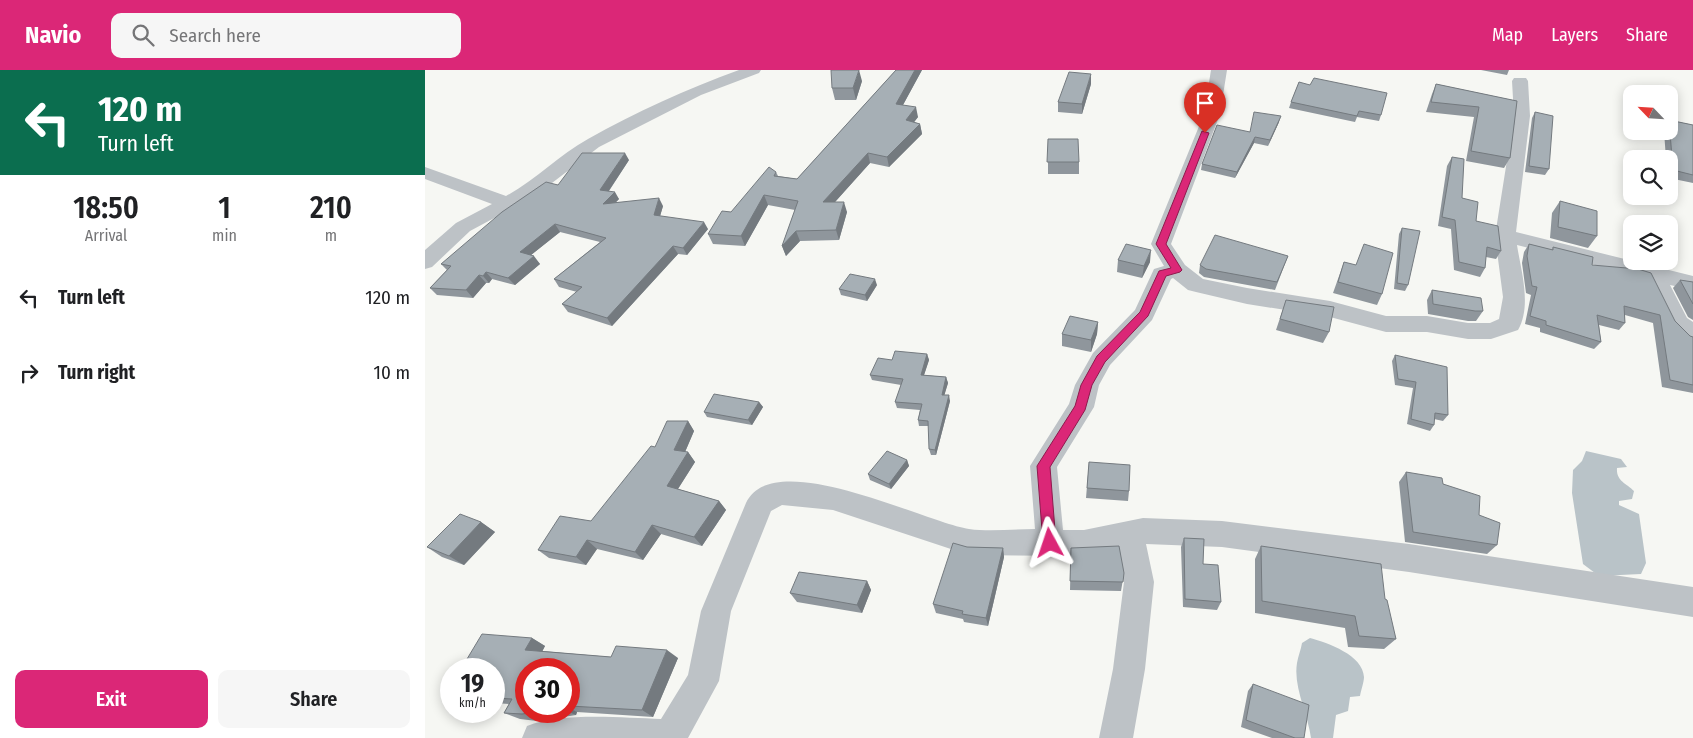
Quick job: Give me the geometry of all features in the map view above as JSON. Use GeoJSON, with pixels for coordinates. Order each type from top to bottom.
{"type":"FeatureCollection","features":[{"type":"Feature","properties":{"kind":"street"},"geometry":{"type":"LineString","coordinates":[[425,262],[463,227],[528,192],[593,142],[695,92],[753,70]]}},
{"type":"Feature","properties":{"kind":"street"},"geometry":{"type":"LineString","coordinates":[[1219,70],[1212,114],[1161,244],[1177,270],[1196,285],[1247,296],[1329,309],[1386,324],[1427,324],[1468,331],[1491,332],[1510,324],[1514,297],[1505,236],[1522,116],[1520,82]]}},
{"type":"Feature","properties":{"kind":"street"},"geometry":{"type":"LineString","coordinates":[[425,172],[508,203]]}},
{"type":"Feature","properties":{"kind":"street"},"geometry":{"type":"LineString","coordinates":[[1505,236],[1693,283]]}},
{"type":"Feature","properties":{"kind":"street"},"geometry":{"type":"LineString","coordinates":[[1050,543],[1043,466],[1081,407],[1087,385],[1101,359],[1144,314],[1162,274],[1177,270]]}},
{"type":"Feature","properties":{"kind":"street"},"geometry":{"type":"LineString","coordinates":[[1655,275],[1678,323],[1693,338]]}},
{"type":"Feature","properties":{"kind":"street"},"geometry":{"type":"LineString","coordinates":[[539,738],[559,735],[671,736],[703,681],[716,611],[760,503],[779,493],[833,498],[969,542],[1084,543],[1143,531],[1222,534],[1409,558],[1693,602]]}},
{"type":"Feature","properties":{"kind":"street"},"geometry":{"type":"LineString","coordinates":[[1116,738],[1129,669],[1139,582],[1130,534]]}},
{"type":"Feature","properties":{"kind":"shaded area"},"geometry":{"type":"Polygon","coordinates":[[[1586,451],[1621,459],[1627,467],[1617,468],[1618,476],[1634,491],[1632,499],[1619,501],[1619,505],[1639,514],[1646,563],[1641,574],[1599,576],[1583,564],[1572,493],[1573,470],[1582,461],[1586,451]]]}},
{"type":"Feature","properties":{"kind":"shaded area"},"geometry":{"type":"Polygon","coordinates":[[[1310,638],[1326,643],[1351,656],[1358,662],[1364,677],[1360,696],[1350,697],[1348,711],[1336,715],[1333,738],[1311,738],[1299,691],[1296,672],[1297,660],[1302,643],[1310,638]]]}},
{"type":"Feature","properties":{"kind":"building"},"geometry":{"type":"Polygon","coordinates":[[[831,70],[859,70],[853,88],[832,88],[831,70]]]}},
{"type":"Feature","properties":{"kind":"building"},"geometry":{"type":"Polygon","coordinates":[[[896,70],[915,70],[896,104],[916,107],[906,120],[920,124],[887,157],[868,153],[823,202],[844,202],[836,230],[796,231],[782,246],[798,201],[764,195],[741,236],[708,234],[722,211],[731,212],[769,167],[776,172],[774,176],[797,179],[896,70]]]}},
{"type":"Feature","properties":{"kind":"building"},"geometry":{"type":"Polygon","coordinates":[[[1069,72],[1091,74],[1082,104],[1058,102],[1069,72]]]}},
{"type":"Feature","properties":{"kind":"building"},"geometry":{"type":"Polygon","coordinates":[[[1314,78],[1387,93],[1381,115],[1359,111],[1357,116],[1291,102],[1299,82],[1310,85],[1314,78]]]}},
{"type":"Feature","properties":{"kind":"building"},"geometry":{"type":"Polygon","coordinates":[[[1436,84],[1517,101],[1510,158],[1471,151],[1479,107],[1431,102],[1436,84]]]}},
{"type":"Feature","properties":{"kind":"building"},"geometry":{"type":"Polygon","coordinates":[[[1254,112],[1281,116],[1270,140],[1255,137],[1237,172],[1202,164],[1217,125],[1250,132],[1254,112]]]}},
{"type":"Feature","properties":{"kind":"building"},"geometry":{"type":"Polygon","coordinates":[[[1535,112],[1553,116],[1549,169],[1529,166],[1535,112]]]}},
{"type":"Feature","properties":{"kind":"building"},"geometry":{"type":"Polygon","coordinates":[[[1678,122],[1693,125],[1693,175],[1678,171],[1678,150],[1671,150],[1671,140],[1678,140],[1678,122]]]}},
{"type":"Feature","properties":{"kind":"building"},"geometry":{"type":"Polygon","coordinates":[[[1048,139],[1078,139],[1079,162],[1047,162],[1048,139]]]}},
{"type":"Feature","properties":{"kind":"building"},"geometry":{"type":"Polygon","coordinates":[[[582,153],[625,153],[600,190],[615,192],[603,204],[659,198],[654,215],[704,222],[683,248],[673,246],[607,318],[562,304],[582,287],[554,279],[606,238],[555,224],[520,252],[534,256],[508,278],[486,272],[483,276],[479,275],[466,290],[430,288],[451,266],[441,264],[502,212],[546,182],[558,185],[582,153]]]}},
{"type":"Feature","properties":{"kind":"building"},"geometry":{"type":"Polygon","coordinates":[[[1452,157],[1464,159],[1462,198],[1478,202],[1476,221],[1498,226],[1501,251],[1487,247],[1485,268],[1459,262],[1455,220],[1442,217],[1452,157]]]}},
{"type":"Feature","properties":{"kind":"building"},"geometry":{"type":"Polygon","coordinates":[[[1560,201],[1597,211],[1597,236],[1558,227],[1560,201]]]}},
{"type":"Feature","properties":{"kind":"building"},"geometry":{"type":"Polygon","coordinates":[[[1402,228],[1420,231],[1408,285],[1397,283],[1402,228]]]}},
{"type":"Feature","properties":{"kind":"building"},"geometry":{"type":"Polygon","coordinates":[[[1215,235],[1288,256],[1277,282],[1206,269],[1200,265],[1215,235]]]}},
{"type":"Feature","properties":{"kind":"building"},"geometry":{"type":"Polygon","coordinates":[[[1126,244],[1151,250],[1144,266],[1118,260],[1126,244]]]}},
{"type":"Feature","properties":{"kind":"building"},"geometry":{"type":"Polygon","coordinates":[[[1364,244],[1393,253],[1382,294],[1338,282],[1344,262],[1356,265],[1364,244]]]}},
{"type":"Feature","properties":{"kind":"building"},"geometry":{"type":"Polygon","coordinates":[[[1529,244],[1553,250],[1553,247],[1593,257],[1592,265],[1623,268],[1623,270],[1641,270],[1651,273],[1675,321],[1693,337],[1693,385],[1670,380],[1660,315],[1624,306],[1625,323],[1597,315],[1601,342],[1546,325],[1546,321],[1530,316],[1537,287],[1532,286],[1527,256],[1529,244]]]}},
{"type":"Feature","properties":{"kind":"building"},"geometry":{"type":"Polygon","coordinates":[[[850,274],[875,279],[865,295],[839,289],[850,274]]]}},
{"type":"Feature","properties":{"kind":"building"},"geometry":{"type":"Polygon","coordinates":[[[1680,280],[1693,282],[1693,304],[1680,280]]]}},
{"type":"Feature","properties":{"kind":"building"},"geometry":{"type":"Polygon","coordinates":[[[1432,290],[1481,298],[1483,311],[1433,304],[1432,290]]]}},
{"type":"Feature","properties":{"kind":"building"},"geometry":{"type":"Polygon","coordinates":[[[1286,300],[1334,307],[1329,332],[1280,319],[1286,300]]]}},
{"type":"Feature","properties":{"kind":"building"},"geometry":{"type":"Polygon","coordinates":[[[1070,316],[1098,322],[1091,340],[1062,334],[1070,316]]]}},
{"type":"Feature","properties":{"kind":"building"},"geometry":{"type":"Polygon","coordinates":[[[895,351],[927,354],[921,375],[946,377],[942,395],[949,395],[935,450],[929,449],[928,421],[918,420],[922,404],[895,402],[903,379],[870,375],[878,358],[892,360],[895,351]]]}},
{"type":"Feature","properties":{"kind":"building"},"geometry":{"type":"Polygon","coordinates":[[[1395,355],[1447,367],[1448,415],[1435,413],[1434,425],[1411,419],[1416,382],[1398,379],[1395,355]]]}},
{"type":"Feature","properties":{"kind":"building"},"geometry":{"type":"Polygon","coordinates":[[[714,394],[759,402],[748,420],[704,412],[714,394]]]}},
{"type":"Feature","properties":{"kind":"building"},"geometry":{"type":"Polygon","coordinates":[[[667,421],[688,421],[674,450],[688,452],[667,486],[719,501],[694,537],[652,525],[635,552],[587,540],[576,557],[538,550],[560,516],[591,521],[651,446],[655,447],[667,421]]]}},
{"type":"Feature","properties":{"kind":"building"},"geometry":{"type":"Polygon","coordinates":[[[887,451],[907,460],[889,484],[868,474],[887,451]]]}},
{"type":"Feature","properties":{"kind":"building"},"geometry":{"type":"Polygon","coordinates":[[[1089,462],[1130,465],[1129,491],[1087,488],[1089,462]]]}},
{"type":"Feature","properties":{"kind":"building"},"geometry":{"type":"Polygon","coordinates":[[[1406,472],[1442,478],[1443,484],[1480,496],[1479,515],[1500,523],[1497,545],[1413,532],[1406,472]]]}},
{"type":"Feature","properties":{"kind":"building"},"geometry":{"type":"Polygon","coordinates":[[[460,514],[481,522],[449,556],[427,547],[460,514]]]}},
{"type":"Feature","properties":{"kind":"building"},"geometry":{"type":"Polygon","coordinates":[[[1184,538],[1204,539],[1203,564],[1218,565],[1221,602],[1185,599],[1184,538]]]}},
{"type":"Feature","properties":{"kind":"building"},"geometry":{"type":"Polygon","coordinates":[[[953,543],[967,547],[1003,548],[986,618],[962,614],[963,611],[933,604],[953,543]]]}},
{"type":"Feature","properties":{"kind":"building"},"geometry":{"type":"Polygon","coordinates":[[[1119,546],[1124,573],[1123,582],[1070,581],[1071,548],[1119,546]]]}},
{"type":"Feature","properties":{"kind":"building"},"geometry":{"type":"Polygon","coordinates":[[[1261,546],[1381,564],[1385,599],[1387,600],[1396,639],[1359,636],[1355,616],[1262,601],[1261,546]]]}},
{"type":"Feature","properties":{"kind":"building"},"geometry":{"type":"Polygon","coordinates":[[[799,572],[867,581],[857,605],[790,593],[799,572]]]}},
{"type":"Feature","properties":{"kind":"building"},"geometry":{"type":"Polygon","coordinates":[[[482,634],[532,638],[525,650],[611,657],[616,646],[667,650],[642,710],[580,707],[580,658],[515,658],[515,714],[505,713],[512,699],[505,699],[505,658],[468,658],[482,634]]]}},
{"type":"Feature","properties":{"kind":"building"},"geometry":{"type":"Polygon","coordinates":[[[1253,684],[1309,705],[1304,738],[1295,738],[1246,720],[1253,684]]]}},
{"type":"Feature","properties":{"kind":"route"},"geometry":{"type":"LineString","coordinates":[[1050,543],[1043,466],[1081,407],[1087,385],[1101,359],[1144,314],[1162,274],[1177,270],[1161,244],[1205,133]]}}]}
